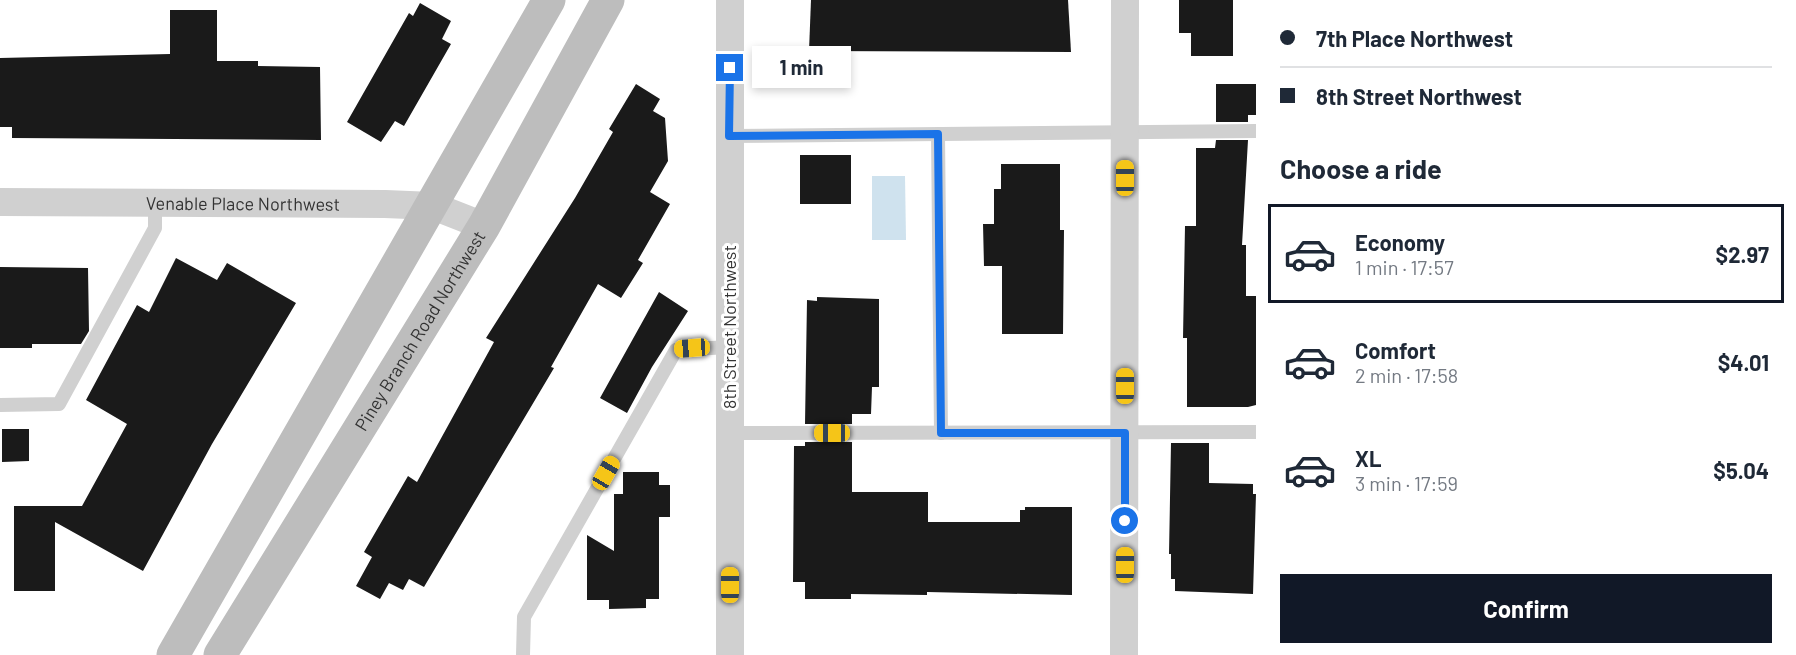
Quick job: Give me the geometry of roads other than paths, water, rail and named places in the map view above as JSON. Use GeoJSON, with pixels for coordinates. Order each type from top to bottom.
{"type":"FeatureCollection","features":[{"type":"Feature","properties":{"kind":"main road"},"geometry":{"type":"LineString","coordinates":[[173,655],[433,206],[549,0]]}},
{"type":"Feature","properties":{"kind":"main road","name":"Piney Branch Road Northwest"},"geometry":{"type":"LineString","coordinates":[[220,655],[484,226],[608,0]]}},
{"type":"Feature","properties":{"kind":"street","name":"8th Street Northwest"},"geometry":{"type":"LineString","coordinates":[[730,0],[730,655]]}},
{"type":"Feature","properties":{"kind":"street"},"geometry":{"type":"LineString","coordinates":[[1124,655],[1125,0]]}},
{"type":"Feature","properties":{"kind":"street","name":"Venable Place Northwest"},"geometry":{"type":"LineString","coordinates":[[0,202],[364,203],[433,206],[484,226]]}},
{"type":"Feature","properties":{"kind":"lane"},"geometry":{"type":"LineString","coordinates":[[729,136],[1256,132]]}},
{"type":"Feature","properties":{"kind":"lane"},"geometry":{"type":"LineString","coordinates":[[938,134],[941,433]]}},
{"type":"Feature","properties":{"kind":"lane"},"geometry":{"type":"LineString","coordinates":[[0,405],[59,404],[155,228],[155,203]]}},
{"type":"Feature","properties":{"kind":"lane"},"geometry":{"type":"LineString","coordinates":[[523,655],[524,617],[676,350],[729,347]]}},
{"type":"Feature","properties":{"kind":"lane"},"geometry":{"type":"LineString","coordinates":[[729,433],[1256,432]]}},
{"type":"Feature","properties":{"kind":"water"},"geometry":{"type":"Polygon","coordinates":[[[872,176],[905,176],[906,240],[872,240],[872,176]]]}}]}
